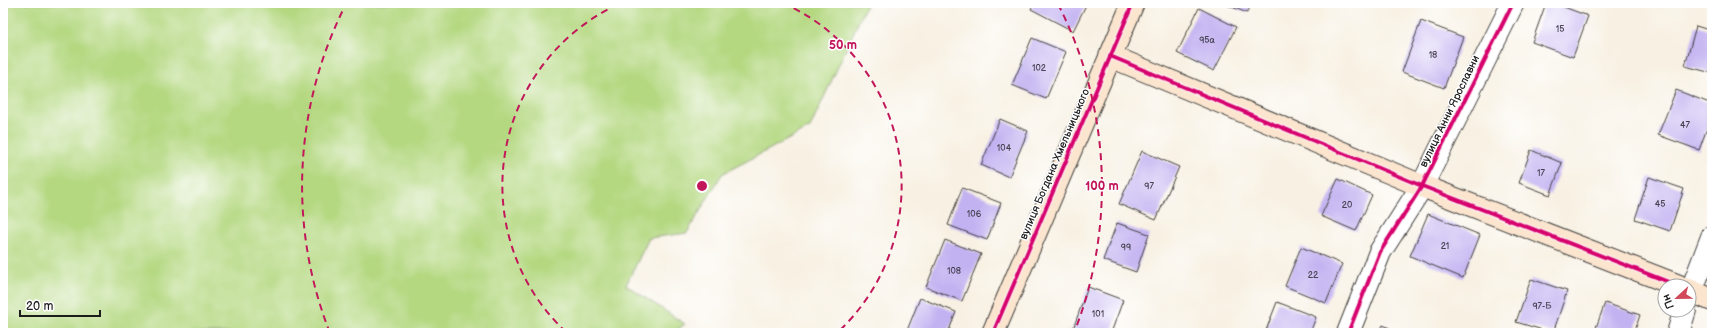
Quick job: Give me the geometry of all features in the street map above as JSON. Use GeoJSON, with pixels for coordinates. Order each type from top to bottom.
{"type":"FeatureCollection","features":[{"type":"Feature","properties":{"kind":"street","name":"вулиця Богдана Хмельницького"},"geometry":{"type":"LineString","coordinates":[[992,333],[1133,3]]}},
{"type":"Feature","properties":{"kind":"street","name":"вулиця Анни Ярославни"},"geometry":{"type":"LineString","coordinates":[[1348,333],[1380,252],[1422,186],[1513,3]]}},
{"type":"Feature","properties":{"kind":"street"},"geometry":{"type":"LineString","coordinates":[[1110,56],[1657,283]]}},
{"type":"Feature","properties":{"kind":"street"},"geometry":{"type":"LineString","coordinates":[[1694,278],[1712,237]]}},
{"type":"Feature","properties":{"kind":"street"},"geometry":{"type":"LineString","coordinates":[[1697,297],[1712,300]]}},
{"type":"Feature","properties":{"kind":"street"},"geometry":{"type":"LineString","coordinates":[[1678,333],[1682,318]]}},
{"type":"Feature","properties":{"kind":"green space"},"geometry":{"type":"Polygon","coordinates":[[[3,3],[867,3],[810,128],[722,174],[687,233],[649,238],[626,285],[685,324],[673,333],[3,333],[3,3]]]}},
{"type":"Feature","properties":{"kind":"building"},"geometry":{"type":"Polygon","coordinates":[[[1034,3],[1087,3],[1073,31],[1031,9],[1034,3]]]}},
{"type":"Feature","properties":{"kind":"building"},"geometry":{"type":"Polygon","coordinates":[[[1222,3],[1252,3],[1247,13],[1222,3]]]}},
{"type":"Feature","properties":{"kind":"building"},"geometry":{"type":"Polygon","coordinates":[[[1546,3],[1553,3],[1588,16],[1573,57],[1532,42],[1546,3]]]}},
{"type":"Feature","properties":{"kind":"building"},"geometry":{"type":"Polygon","coordinates":[[[1199,8],[1236,27],[1214,71],[1177,53],[1199,8]]]}},
{"type":"Feature","properties":{"kind":"building"},"geometry":{"type":"Polygon","coordinates":[[[1421,21],[1463,37],[1444,88],[1402,72],[1421,21]]]}},
{"type":"Feature","properties":{"kind":"building"},"geometry":{"type":"Polygon","coordinates":[[[1696,26],[1712,31],[1712,73],[1685,66],[1696,26]]]}},
{"type":"Feature","properties":{"kind":"building"},"geometry":{"type":"Polygon","coordinates":[[[1032,38],[1066,52],[1046,99],[1012,85],[1032,38]]]}},
{"type":"Feature","properties":{"kind":"building"},"geometry":{"type":"Polygon","coordinates":[[[1676,90],[1712,104],[1712,115],[1699,150],[1658,135],[1676,90]]]}},
{"type":"Feature","properties":{"kind":"building"},"geometry":{"type":"Polygon","coordinates":[[[1000,119],[1028,131],[1009,177],[981,165],[1000,119]]]}},
{"type":"Feature","properties":{"kind":"building"},"geometry":{"type":"Polygon","coordinates":[[[1531,150],[1562,163],[1550,195],[1519,183],[1531,150]]]}},
{"type":"Feature","properties":{"kind":"building"},"geometry":{"type":"Polygon","coordinates":[[[1142,151],[1179,167],[1156,220],[1119,204],[1142,151]]]}},
{"type":"Feature","properties":{"kind":"building"},"geometry":{"type":"Polygon","coordinates":[[[1649,177],[1684,189],[1670,231],[1635,219],[1649,177]]]}},
{"type":"Feature","properties":{"kind":"building"},"geometry":{"type":"Polygon","coordinates":[[[1338,179],[1372,195],[1356,231],[1321,216],[1338,179]]]}},
{"type":"Feature","properties":{"kind":"building"},"geometry":{"type":"Polygon","coordinates":[[[962,188],[1001,203],[987,240],[948,225],[962,188]]]}},
{"type":"Feature","properties":{"kind":"building"},"geometry":{"type":"Polygon","coordinates":[[[1428,214],[1480,235],[1463,278],[1410,256],[1428,214]]]}},
{"type":"Feature","properties":{"kind":"building"},"geometry":{"type":"Polygon","coordinates":[[[1117,223],[1149,234],[1136,272],[1103,260],[1117,223]]]}},
{"type":"Feature","properties":{"kind":"building"},"geometry":{"type":"Polygon","coordinates":[[[945,240],[981,254],[962,301],[926,287],[945,240]]]}},
{"type":"Feature","properties":{"kind":"building"},"geometry":{"type":"Polygon","coordinates":[[[1301,247],[1342,264],[1326,303],[1285,286],[1301,247]]]}},
{"type":"Feature","properties":{"kind":"building"},"geometry":{"type":"Polygon","coordinates":[[[1531,279],[1567,291],[1553,333],[1516,322],[1531,279]]]}},
{"type":"Feature","properties":{"kind":"building"},"geometry":{"type":"Polygon","coordinates":[[[1088,287],[1123,300],[1111,333],[1084,333],[1073,329],[1088,287]]]}},
{"type":"Feature","properties":{"kind":"building"},"geometry":{"type":"Polygon","coordinates":[[[920,298],[956,312],[948,333],[906,333],[920,298]]]}},
{"type":"Feature","properties":{"kind":"building"},"geometry":{"type":"Polygon","coordinates":[[[1277,302],[1316,317],[1310,333],[1265,333],[1277,302]]]}},
{"type":"Feature","properties":{"kind":"building"},"geometry":{"type":"Polygon","coordinates":[[[1605,303],[1640,315],[1634,333],[1594,333],[1605,303]]]}},
{"type":"Feature","properties":{"kind":"building"},"geometry":{"type":"Polygon","coordinates":[[[1383,325],[1400,333],[1379,333],[1383,325]]]}},
{"type":"Feature","properties":{"kind":"cycle path"},"geometry":{"type":"LineString","coordinates":[[993,333],[1133,3]]}},
{"type":"Feature","properties":{"kind":"cycle path"},"geometry":{"type":"LineString","coordinates":[[1348,333],[1380,252],[1422,186],[1513,3]]}},
{"type":"Feature","properties":{"kind":"cycle path"},"geometry":{"type":"LineString","coordinates":[[1110,56],[1422,186],[1658,278]]}}]}
